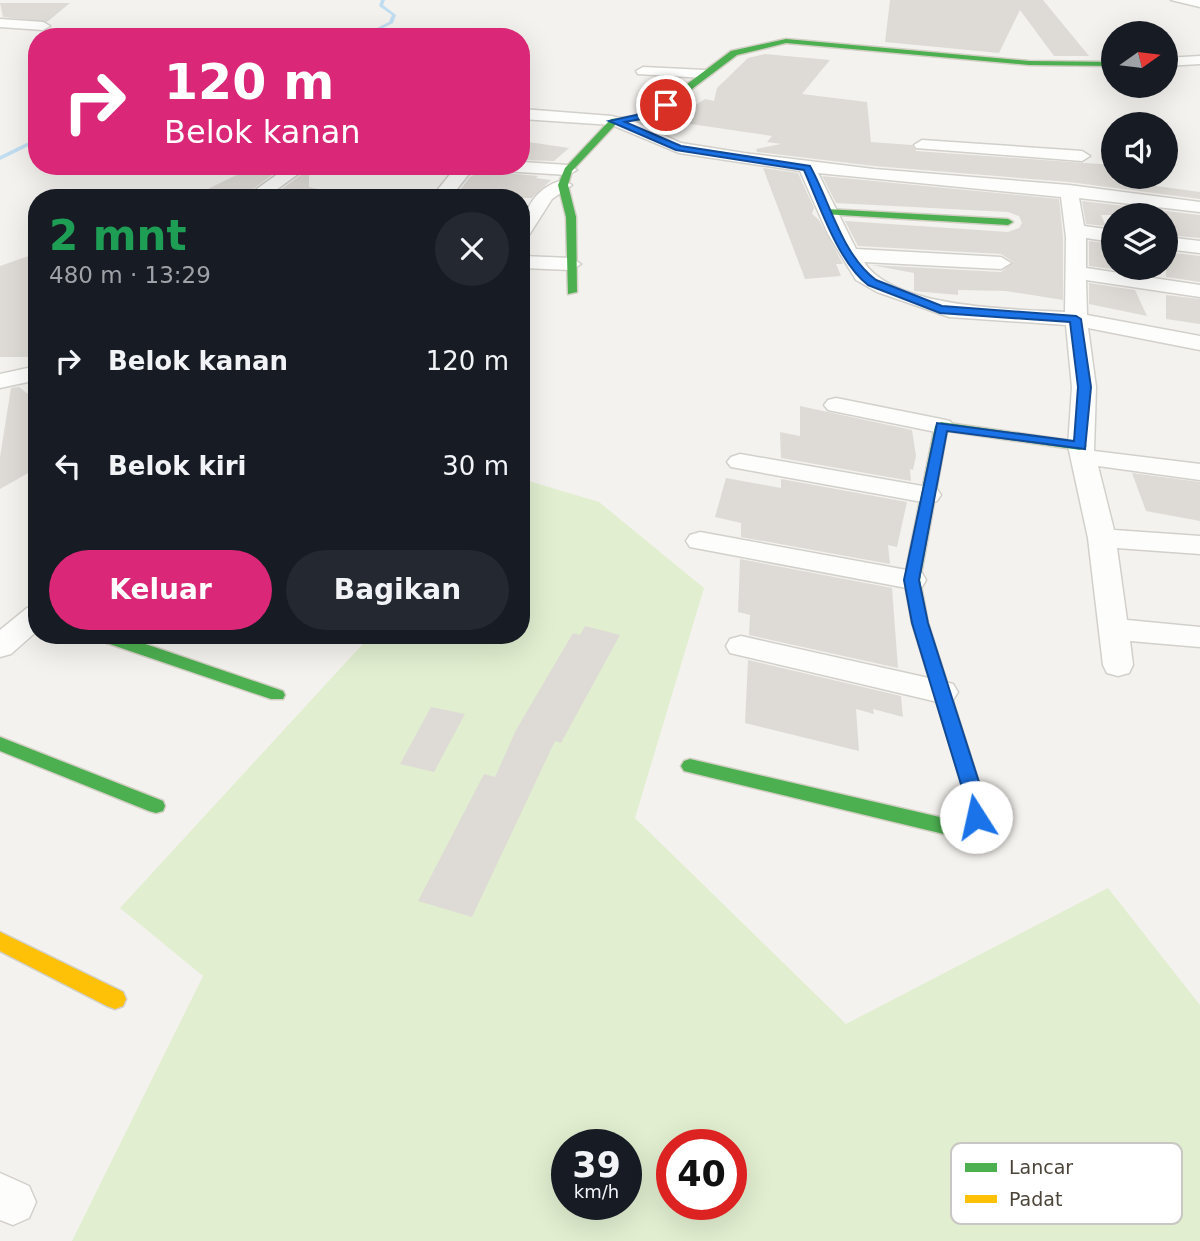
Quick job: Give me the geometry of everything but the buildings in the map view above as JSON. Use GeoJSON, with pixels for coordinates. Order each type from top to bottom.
{"type":"FeatureCollection","features":[{"type":"Feature","properties":{"kind":"street"},"geometry":{"type":"LineString","coordinates":[[1177,0],[1200,3]]}},
{"type":"Feature","properties":{"kind":"street"},"geometry":{"type":"LineString","coordinates":[[0,23],[43,26]]}},
{"type":"Feature","properties":{"kind":"street"},"geometry":{"type":"LineString","coordinates":[[530,115],[614,121],[638,118],[661,108],[715,64],[740,51],[786,41],[1029,63],[1101,64]]}},
{"type":"Feature","properties":{"kind":"street"},"geometry":{"type":"LineString","coordinates":[[1178,61],[1200,60]]}},
{"type":"Feature","properties":{"kind":"street"},"geometry":{"type":"LineString","coordinates":[[643,71],[705,74]]}},
{"type":"Feature","properties":{"kind":"street"},"geometry":{"type":"LineString","coordinates":[[614,121],[640,129],[661,142],[679,148],[807,168],[928,180],[1032,186],[1200,207]]}},
{"type":"Feature","properties":{"kind":"street"},"geometry":{"type":"LineString","coordinates":[[530,218],[545,195],[565,178],[614,121]]}},
{"type":"Feature","properties":{"kind":"street"},"geometry":{"type":"LineString","coordinates":[[922,145],[1082,156]]}},
{"type":"Feature","properties":{"kind":"street"},"geometry":{"type":"LineString","coordinates":[[1022,152],[1032,186]]}},
{"type":"Feature","properties":{"kind":"street"},"geometry":{"type":"LineString","coordinates":[[807,168],[826,212],[867,279],[940,309],[1076,319],[1200,343]]}},
{"type":"Feature","properties":{"kind":"street"},"geometry":{"type":"LineString","coordinates":[[530,171],[565,178]]}},
{"type":"Feature","properties":{"kind":"street"},"geometry":{"type":"LineString","coordinates":[[266,189],[288,175]]}},
{"type":"Feature","properties":{"kind":"street"},"geometry":{"type":"LineString","coordinates":[[447,189],[459,175]]}},
{"type":"Feature","properties":{"kind":"street"},"geometry":{"type":"LineString","coordinates":[[565,178],[570,217],[572,292]]}},
{"type":"Feature","properties":{"kind":"street"},"geometry":{"type":"LineString","coordinates":[[1069,190],[1075,231],[1076,319],[1084,387],[1082,452],[1101,538],[1118,665]]}},
{"type":"Feature","properties":{"kind":"street"},"geometry":{"type":"LineString","coordinates":[[826,212],[1008,222]]}},
{"type":"Feature","properties":{"kind":"street"},"geometry":{"type":"LineString","coordinates":[[1075,231],[1101,234]]}},
{"type":"Feature","properties":{"kind":"street"},"geometry":{"type":"LineString","coordinates":[[1178,244],[1200,247]]}},
{"type":"Feature","properties":{"kind":"street"},"geometry":{"type":"LineString","coordinates":[[850,255],[1001,263]]}},
{"type":"Feature","properties":{"kind":"street"},"geometry":{"type":"LineString","coordinates":[[530,262],[571,264]]}},
{"type":"Feature","properties":{"kind":"street"},"geometry":{"type":"LineString","coordinates":[[1077,273],[1200,291]]}},
{"type":"Feature","properties":{"kind":"street"},"geometry":{"type":"LineString","coordinates":[[0,381],[28,375]]}},
{"type":"Feature","properties":{"kind":"street"},"geometry":{"type":"LineString","coordinates":[[836,405],[1200,472]]}},
{"type":"Feature","properties":{"kind":"street"},"geometry":{"type":"LineString","coordinates":[[690,766],[958,827],[976,817],[977,804],[917,614],[912,580],[941,426]]}},
{"type":"Feature","properties":{"kind":"street"},"geometry":{"type":"LineString","coordinates":[[740,462],[928,495]]}},
{"type":"Feature","properties":{"kind":"street"},"geometry":{"type":"LineString","coordinates":[[1101,538],[1200,545]]}},
{"type":"Feature","properties":{"kind":"street"},"geometry":{"type":"LineString","coordinates":[[700,541],[912,580]]}},
{"type":"Feature","properties":{"kind":"street"},"geometry":{"type":"LineString","coordinates":[[0,647],[28,623]]}},
{"type":"Feature","properties":{"kind":"street"},"geometry":{"type":"LineString","coordinates":[[1113,629],[1200,637]]}},
{"type":"Feature","properties":{"kind":"street"},"geometry":{"type":"LineString","coordinates":[[127,644],[277,695]]}},
{"type":"Feature","properties":{"kind":"street"},"geometry":{"type":"LineString","coordinates":[[741,646],[942,692]]}},
{"type":"Feature","properties":{"kind":"street"},"geometry":{"type":"LineString","coordinates":[[0,744],[156,806]]}},
{"type":"Feature","properties":{"kind":"street"},"geometry":{"type":"LineString","coordinates":[[0,941],[116,999]]}},
{"type":"Feature","properties":{"kind":"green space"},"geometry":{"type":"Polygon","coordinates":[[[530,481],[599,502],[704,588],[635,818],[846,1024],[1108,888],[1200,1005],[1200,1241],[72,1241],[203,976],[120,908],[363,644],[530,644],[530,481]]]}},
{"type":"Feature","properties":{"kind":"waterway"},"geometry":{"type":"LineString","coordinates":[[380,28],[391,23],[394,15],[381,5],[383,0]]}},
{"type":"Feature","properties":{"kind":"waterway"},"geometry":{"type":"LineString","coordinates":[[0,158],[28,144]]}},
{"type":"Feature","properties":{"kind":"traffic: fast"},"geometry":{"type":"LineString","coordinates":[[572,292],[571,217],[563,185],[568,170],[614,121],[638,118],[661,108],[734,53],[786,41],[1029,63],[1101,64]]}},
{"type":"Feature","properties":{"kind":"traffic: fast"},"geometry":{"type":"LineString","coordinates":[[826,212],[1008,222]]}},
{"type":"Feature","properties":{"kind":"traffic: fast"},"geometry":{"type":"LineString","coordinates":[[690,766],[948,827],[971,823],[976,817],[977,804],[920,623],[912,580],[941,426],[1080,446]]}},
{"type":"Feature","properties":{"kind":"traffic: fast"},"geometry":{"type":"LineString","coordinates":[[127,644],[277,695]]}},
{"type":"Feature","properties":{"kind":"traffic: fast"},"geometry":{"type":"LineString","coordinates":[[0,744],[156,806]]}},
{"type":"Feature","properties":{"kind":"traffic: slow"},"geometry":{"type":"LineString","coordinates":[[0,941],[115,999]]}},
{"type":"Feature","properties":{"kind":"route"},"geometry":{"type":"LineString","coordinates":[[666,105],[638,118],[614,121],[640,129],[666,145],[807,168],[837,234],[863,276],[872,282],[950,311],[1076,319],[1084,387],[1080,446],[941,426],[912,580],[917,614],[977,804],[976,817]]}}]}
